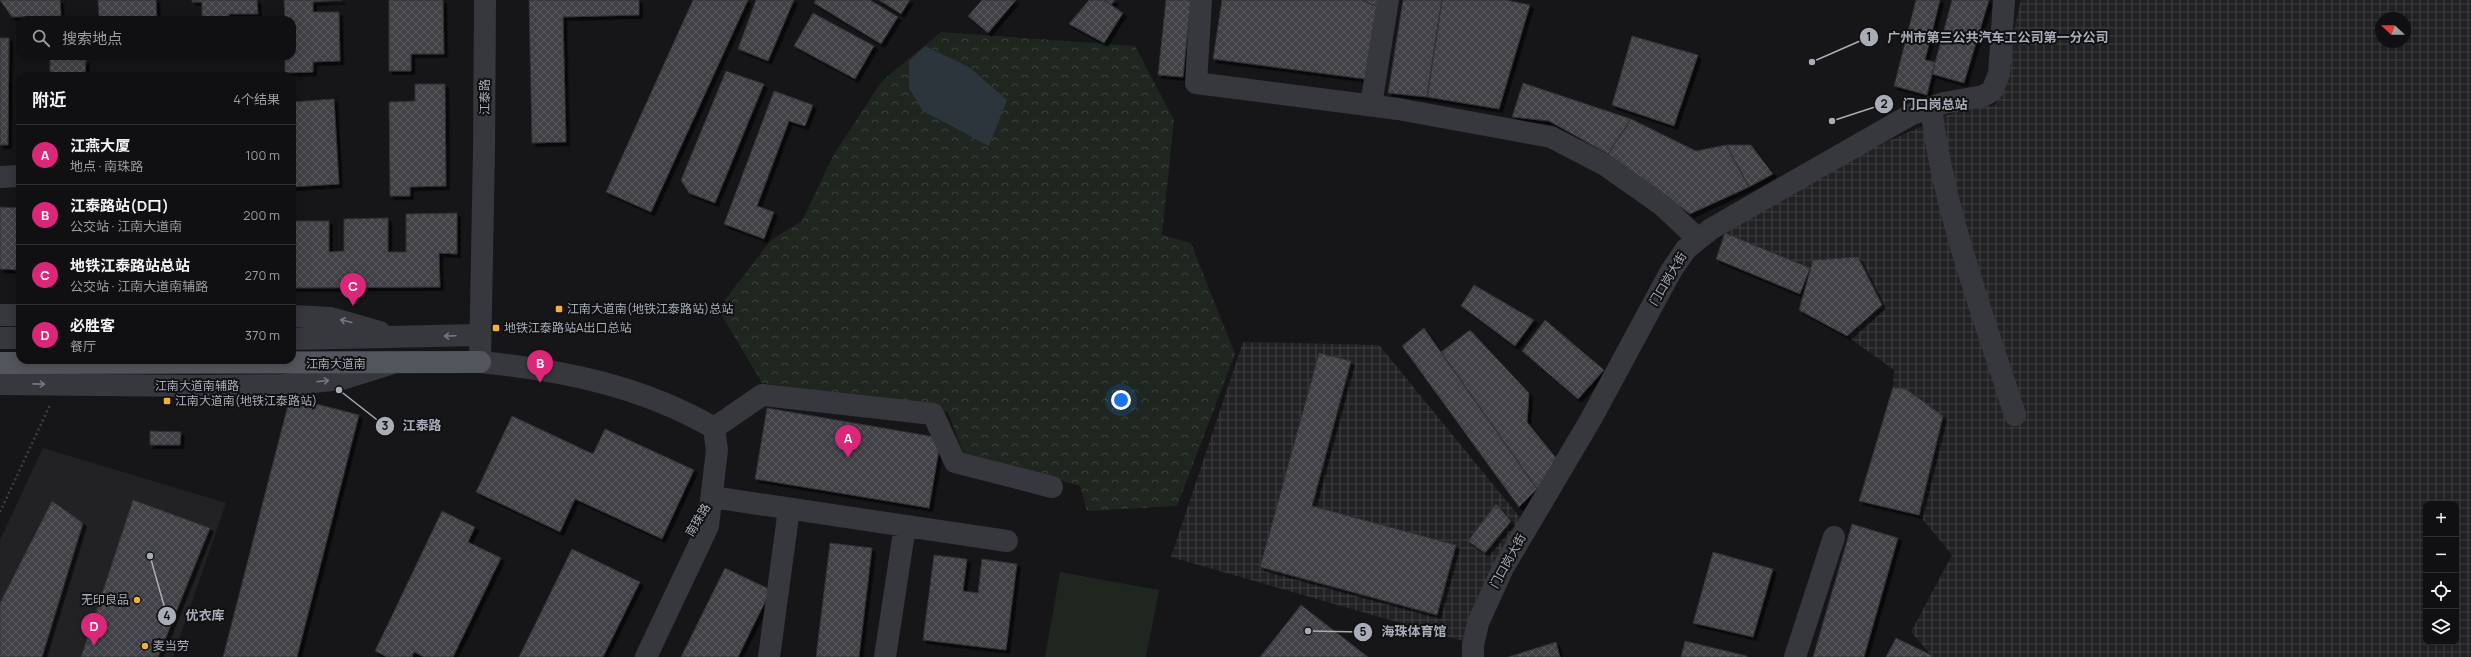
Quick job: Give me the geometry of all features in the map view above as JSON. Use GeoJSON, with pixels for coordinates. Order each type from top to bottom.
{"type":"FeatureCollection","features":[{"type":"Feature","properties":{"kind":"main road","name":"江南大道南"},"geometry":{"type":"LineString","coordinates":[[296,363],[392,364],[480,362]]}},
{"type":"Feature","properties":{"kind":"main road","name":"江南大道南"},"geometry":{"type":"LineString","coordinates":[[0,363],[16,363]]}},
{"type":"Feature","properties":{"kind":"street","name":"江泰路"},"geometry":{"type":"LineString","coordinates":[[480,362],[485,0]]}},
{"type":"Feature","properties":{"kind":"street"},"geometry":{"type":"LineString","coordinates":[[1201,0],[1196,83],[1371,105],[1551,137],[1605,165],[1662,205],[1698,239]]}},
{"type":"Feature","properties":{"kind":"street"},"geometry":{"type":"LineString","coordinates":[[1371,105],[1388,0]]}},
{"type":"Feature","properties":{"kind":"street","name":"门口岗大街"},"geometry":{"type":"LineString","coordinates":[[1473,657],[1473,645],[1478,623],[1504,568],[1591,418],[1671,270],[1686,249],[1698,239],[1737,213],[1882,130],[1931,107],[1984,96],[1992,91],[1999,74],[2004,0]]}},
{"type":"Feature","properties":{"kind":"street"},"geometry":{"type":"LineString","coordinates":[[1931,107],[1936,148],[1955,228],[2015,415]]}},
{"type":"Feature","properties":{"kind":"street"},"geometry":{"type":"LineString","coordinates":[[0,177],[16,176]]}},
{"type":"Feature","properties":{"kind":"street"},"geometry":{"type":"LineString","coordinates":[[0,316],[16,315]]}},
{"type":"Feature","properties":{"kind":"street"},"geometry":{"type":"LineString","coordinates":[[296,316],[331,318],[396,338]]}},
{"type":"Feature","properties":{"kind":"street"},"geometry":{"type":"LineString","coordinates":[[296,339],[480,335]]}},
{"type":"Feature","properties":{"kind":"street"},"geometry":{"type":"LineString","coordinates":[[0,338],[16,338]]}},
{"type":"Feature","properties":{"kind":"street"},"geometry":{"type":"LineString","coordinates":[[480,362],[538,368],[586,377],[669,404],[714,428]]}},
{"type":"Feature","properties":{"kind":"street"},"geometry":{"type":"LineString","coordinates":[[245,364],[245,386]]}},
{"type":"Feature","properties":{"kind":"street","name":"江南大道南辅路"},"geometry":{"type":"LineString","coordinates":[[0,384],[284,385],[342,379],[392,364]]}},
{"type":"Feature","properties":{"kind":"street"},"geometry":{"type":"LineString","coordinates":[[714,428],[762,395],[933,414],[955,462],[1052,487]]}},
{"type":"Feature","properties":{"kind":"street"},"geometry":{"type":"LineString","coordinates":[[714,428],[718,450],[712,497],[1007,541]]}},
{"type":"Feature","properties":{"kind":"street","name":"南珠路"},"geometry":{"type":"LineString","coordinates":[[632,657],[694,523],[712,497]]}},
{"type":"Feature","properties":{"kind":"street","name":"南珠路"},"geometry":{"type":"LineString","coordinates":[[646,657],[708,526],[712,497]]}},
{"type":"Feature","properties":{"kind":"street"},"geometry":{"type":"LineString","coordinates":[[769,657],[790,509]]}},
{"type":"Feature","properties":{"kind":"street"},"geometry":{"type":"LineString","coordinates":[[885,657],[905,526]]}},
{"type":"Feature","properties":{"kind":"street"},"geometry":{"type":"LineString","coordinates":[[1795,657],[1834,537]]}},
{"type":"Feature","properties":{"kind":"path"},"geometry":{"type":"LineString","coordinates":[[0,512],[60,385]]}},
{"type":"Feature","properties":{"kind":"shaded area"},"geometry":{"type":"Polygon","coordinates":[[[2021,0],[2471,0],[2471,657],[1933,657],[1911,632],[1952,555],[1919,515],[1943,416],[1907,389],[1893,387],[1894,370],[1847,336],[1882,305],[1858,258],[1813,260],[1810,268],[1725,233],[1859,154],[1959,110],[1996,105],[2021,0]]]}},
{"type":"Feature","properties":{"kind":"shaded area"},"geometry":{"type":"Polygon","coordinates":[[[925,46],[969,67],[1007,100],[989,146],[923,111],[909,88],[909,61],[925,46]]]}},
{"type":"Feature","properties":{"kind":"shaded area"},"geometry":{"type":"Polygon","coordinates":[[[1243,342],[1379,345],[1522,520],[1463,641],[1171,557],[1243,342]]]}},
{"type":"Feature","properties":{"kind":"shaded area"},"geometry":{"type":"Polygon","coordinates":[[[43,448],[226,503],[173,657],[0,657],[0,540],[43,448]]]}},
{"type":"Feature","properties":{"kind":"green space"},"geometry":{"type":"Polygon","coordinates":[[[941,32],[1135,46],[1174,120],[1162,235],[1191,243],[1235,354],[1177,506],[1087,511],[1080,486],[963,452],[948,412],[762,383],[718,309],[771,240],[802,221],[834,154],[882,81],[941,32]]]}},
{"type":"Feature","properties":{"kind":"green space"},"geometry":{"type":"Polygon","coordinates":[[[1060,572],[1159,590],[1146,657],[1045,657],[1060,572]]]}},
{"type":"Feature","properties":{"kind":"building"},"geometry":{"type":"Polygon","coordinates":[[[0,0],[60,0],[61,16],[12,17],[0,0]]]}},
{"type":"Feature","properties":{"kind":"building"},"geometry":{"type":"Polygon","coordinates":[[[98,0],[156,0],[157,16],[99,16],[98,0]]]}},
{"type":"Feature","properties":{"kind":"building"},"geometry":{"type":"Polygon","coordinates":[[[192,0],[257,0],[258,14],[202,16],[202,2],[192,2],[192,0]]]}},
{"type":"Feature","properties":{"kind":"building"},"geometry":{"type":"Polygon","coordinates":[[[284,0],[342,0],[313,2],[313,12],[339,12],[340,61],[313,62],[313,72],[285,72],[285,60],[296,60],[296,16],[285,16],[284,0]]]}},
{"type":"Feature","properties":{"kind":"building"},"geometry":{"type":"Polygon","coordinates":[[[389,0],[443,0],[444,54],[411,54],[411,71],[389,71],[389,0]]]}},
{"type":"Feature","properties":{"kind":"building"},"geometry":{"type":"Polygon","coordinates":[[[529,0],[639,0],[639,15],[563,17],[566,142],[532,143],[529,0]]]}},
{"type":"Feature","properties":{"kind":"building"},"geometry":{"type":"Polygon","coordinates":[[[693,0],[748,0],[651,212],[606,192],[693,0]]]}},
{"type":"Feature","properties":{"kind":"building"},"geometry":{"type":"Polygon","coordinates":[[[756,0],[794,0],[768,61],[738,49],[756,0]]]}},
{"type":"Feature","properties":{"kind":"building"},"geometry":{"type":"Polygon","coordinates":[[[816,0],[870,0],[898,17],[881,44],[814,3],[816,0]]]}},
{"type":"Feature","properties":{"kind":"building"},"geometry":{"type":"Polygon","coordinates":[[[879,0],[910,0],[901,14],[879,0]]]}},
{"type":"Feature","properties":{"kind":"building"},"geometry":{"type":"Polygon","coordinates":[[[982,0],[1016,0],[988,33],[968,16],[982,0]]]}},
{"type":"Feature","properties":{"kind":"building"},"geometry":{"type":"Polygon","coordinates":[[[1089,0],[1104,0],[1123,13],[1104,43],[1069,24],[1089,0]]]}},
{"type":"Feature","properties":{"kind":"building"},"geometry":{"type":"Polygon","coordinates":[[[1104,0],[1115,0],[1111,5],[1104,0]]]}},
{"type":"Feature","properties":{"kind":"building"},"geometry":{"type":"Polygon","coordinates":[[[1166,0],[1191,0],[1183,77],[1158,75],[1166,0]]]}},
{"type":"Feature","properties":{"kind":"building"},"geometry":{"type":"Polygon","coordinates":[[[1222,0],[1362,0],[1378,7],[1365,79],[1213,59],[1222,0]]]}},
{"type":"Feature","properties":{"kind":"building"},"geometry":{"type":"Polygon","coordinates":[[[1362,0],[1380,0],[1378,7],[1362,0]]]}},
{"type":"Feature","properties":{"kind":"building"},"geometry":{"type":"Polygon","coordinates":[[[1403,0],[1442,0],[1427,97],[1388,93],[1403,0]]]}},
{"type":"Feature","properties":{"kind":"building"},"geometry":{"type":"Polygon","coordinates":[[[1442,0],[1506,0],[1530,5],[1499,109],[1427,97],[1442,0]]]}},
{"type":"Feature","properties":{"kind":"building"},"geometry":{"type":"Polygon","coordinates":[[[1916,0],[1940,0],[1925,60],[1935,62],[1927,95],[1894,86],[1916,0]]]}},
{"type":"Feature","properties":{"kind":"building"},"geometry":{"type":"Polygon","coordinates":[[[1952,0],[1989,0],[1964,83],[1932,74],[1952,0]]]}},
{"type":"Feature","properties":{"kind":"building"},"geometry":{"type":"Polygon","coordinates":[[[813,13],[874,46],[855,79],[794,46],[813,13]]]}},
{"type":"Feature","properties":{"kind":"building"},"geometry":{"type":"Polygon","coordinates":[[[1632,36],[1698,55],[1674,126],[1612,105],[1632,36]]]}},
{"type":"Feature","properties":{"kind":"building"},"geometry":{"type":"Polygon","coordinates":[[[0,38],[9,38],[8,145],[0,145],[0,38]]]}},
{"type":"Feature","properties":{"kind":"building"},"geometry":{"type":"Polygon","coordinates":[[[50,60],[86,60],[85,72],[50,72],[50,60]]]}},
{"type":"Feature","properties":{"kind":"building"},"geometry":{"type":"Polygon","coordinates":[[[726,71],[764,84],[715,203],[689,193],[681,180],[726,71]]]}},
{"type":"Feature","properties":{"kind":"building"},"geometry":{"type":"Polygon","coordinates":[[[1523,83],[1631,119],[1608,154],[1549,121],[1512,117],[1523,83]]]}},
{"type":"Feature","properties":{"kind":"building"},"geometry":{"type":"Polygon","coordinates":[[[415,84],[445,84],[446,186],[410,187],[410,196],[390,196],[389,102],[415,101],[415,84]]]}},
{"type":"Feature","properties":{"kind":"building"},"geometry":{"type":"Polygon","coordinates":[[[774,91],[813,105],[805,126],[789,121],[757,206],[774,212],[764,239],[724,224],[774,91]]]}},
{"type":"Feature","properties":{"kind":"building"},"geometry":{"type":"Polygon","coordinates":[[[334,99],[339,184],[296,187],[296,102],[334,99]]]}},
{"type":"Feature","properties":{"kind":"building"},"geometry":{"type":"Polygon","coordinates":[[[1631,119],[1696,151],[1726,145],[1749,187],[1690,214],[1608,154],[1631,119]]]}},
{"type":"Feature","properties":{"kind":"building"},"geometry":{"type":"Polygon","coordinates":[[[1726,145],[1751,145],[1773,174],[1749,187],[1726,145]]]}},
{"type":"Feature","properties":{"kind":"building"},"geometry":{"type":"Polygon","coordinates":[[[0,207],[16,208],[16,270],[0,269],[0,207]]]}},
{"type":"Feature","properties":{"kind":"building"},"geometry":{"type":"Polygon","coordinates":[[[457,213],[457,254],[439,253],[440,287],[296,288],[296,221],[329,221],[329,252],[344,251],[344,219],[388,218],[388,252],[406,252],[406,214],[457,213]]]}},
{"type":"Feature","properties":{"kind":"building"},"geometry":{"type":"Polygon","coordinates":[[[1725,233],[1810,268],[1800,294],[1716,259],[1725,233]]]}},
{"type":"Feature","properties":{"kind":"building"},"geometry":{"type":"Polygon","coordinates":[[[1858,257],[1882,305],[1847,336],[1799,310],[1813,260],[1858,257]]]}},
{"type":"Feature","properties":{"kind":"building"},"geometry":{"type":"Polygon","coordinates":[[[1474,285],[1534,320],[1515,346],[1461,306],[1474,285]]]}},
{"type":"Feature","properties":{"kind":"building"},"geometry":{"type":"Polygon","coordinates":[[[1545,320],[1604,370],[1578,399],[1522,351],[1545,320]]]}},
{"type":"Feature","properties":{"kind":"building"},"geometry":{"type":"Polygon","coordinates":[[[1424,328],[1537,489],[1519,507],[1402,346],[1424,328]]]}},
{"type":"Feature","properties":{"kind":"building"},"geometry":{"type":"Polygon","coordinates":[[[1470,330],[1529,393],[1527,422],[1557,459],[1537,489],[1441,352],[1470,330]]]}},
{"type":"Feature","properties":{"kind":"building"},"geometry":{"type":"Polygon","coordinates":[[[1319,353],[1351,361],[1312,506],[1456,545],[1437,615],[1260,567],[1319,353]]]}},
{"type":"Feature","properties":{"kind":"building"},"geometry":{"type":"Polygon","coordinates":[[[1893,387],[1906,389],[1943,416],[1919,515],[1859,501],[1893,387]]]}},
{"type":"Feature","properties":{"kind":"building"},"geometry":{"type":"Polygon","coordinates":[[[290,397],[359,415],[297,657],[223,657],[290,397]]]}},
{"type":"Feature","properties":{"kind":"building"},"geometry":{"type":"Polygon","coordinates":[[[767,408],[941,438],[929,508],[755,479],[767,408]]]}},
{"type":"Feature","properties":{"kind":"building"},"geometry":{"type":"Polygon","coordinates":[[[512,416],[593,454],[605,429],[694,470],[662,539],[575,499],[560,532],[476,492],[512,416]]]}},
{"type":"Feature","properties":{"kind":"building"},"geometry":{"type":"Polygon","coordinates":[[[150,431],[181,432],[180,445],[150,445],[150,431]]]}},
{"type":"Feature","properties":{"kind":"building"},"geometry":{"type":"Polygon","coordinates":[[[133,500],[210,528],[158,657],[81,657],[133,500]]]}},
{"type":"Feature","properties":{"kind":"building"},"geometry":{"type":"Polygon","coordinates":[[[52,501],[83,523],[42,657],[0,657],[0,603],[52,501]]]}},
{"type":"Feature","properties":{"kind":"building"},"geometry":{"type":"Polygon","coordinates":[[[1496,504],[1511,521],[1485,553],[1468,541],[1496,504]]]}},
{"type":"Feature","properties":{"kind":"building"},"geometry":{"type":"Polygon","coordinates":[[[442,511],[475,527],[468,542],[501,558],[453,657],[424,657],[414,652],[412,657],[387,657],[375,651],[442,511]]]}},
{"type":"Feature","properties":{"kind":"building"},"geometry":{"type":"Polygon","coordinates":[[[1852,524],[1898,538],[1864,657],[1813,657],[1852,524]]]}},
{"type":"Feature","properties":{"kind":"building"},"geometry":{"type":"Polygon","coordinates":[[[830,543],[872,548],[859,657],[816,657],[830,543]]]}},
{"type":"Feature","properties":{"kind":"building"},"geometry":{"type":"Polygon","coordinates":[[[572,549],[640,582],[603,657],[519,657],[572,549]]]}},
{"type":"Feature","properties":{"kind":"building"},"geometry":{"type":"Polygon","coordinates":[[[1713,552],[1773,569],[1753,637],[1693,623],[1713,552]]]}},
{"type":"Feature","properties":{"kind":"building"},"geometry":{"type":"Polygon","coordinates":[[[934,555],[967,559],[963,591],[978,593],[982,559],[1017,564],[1006,650],[923,640],[934,555]]]}},
{"type":"Feature","properties":{"kind":"building"},"geometry":{"type":"Polygon","coordinates":[[[725,568],[771,590],[738,657],[681,657],[725,568]]]}},
{"type":"Feature","properties":{"kind":"building"},"geometry":{"type":"Polygon","coordinates":[[[1301,605],[1368,657],[1260,657],[1301,605]]]}},
{"type":"Feature","properties":{"kind":"building"},"geometry":{"type":"Polygon","coordinates":[[[1896,638],[1931,655],[1933,657],[1886,657],[1896,638]]]}},
{"type":"Feature","properties":{"kind":"building"},"geometry":{"type":"Polygon","coordinates":[[[1685,641],[1747,656],[1747,657],[1681,657],[1685,641]]]}},
{"type":"Feature","properties":{"kind":"building"},"geometry":{"type":"Polygon","coordinates":[[[1556,642],[1560,657],[1508,657],[1556,642]]]}},
{"type":"Feature","properties":{"kind":"place","name":"广州市第三公共汽车工公司第一分公司"},"geometry":{"type":"Point","coordinates":[1812,62]}},
{"type":"Feature","properties":{"kind":"place","name":"门口岗总站"},"geometry":{"type":"Point","coordinates":[1832,121]}},
{"type":"Feature","properties":{"kind":"place","name":"地铁江泰路站总站"},"geometry":{"type":"Point","coordinates":[353,306]}},
{"type":"Feature","properties":{"kind":"place","name":"江南大道南(地铁江泰路站)总站"},"geometry":{"type":"Point","coordinates":[559,309]}},
{"type":"Feature","properties":{"kind":"place","name":"地铁江泰路站A出口总站"},"geometry":{"type":"Point","coordinates":[496,328]}},
{"type":"Feature","properties":{"kind":"place","name":"江泰路站(D口)"},"geometry":{"type":"Point","coordinates":[540,383]}},
{"type":"Feature","properties":{"kind":"place","name":"江泰路"},"geometry":{"type":"Point","coordinates":[339,390]}},
{"type":"Feature","properties":{"kind":"place","name":"江南大道南(地铁江泰路站)"},"geometry":{"type":"Point","coordinates":[167,401]}},
{"type":"Feature","properties":{"kind":"place","name":"江燕大厦"},"geometry":{"type":"Point","coordinates":[848,458]}},
{"type":"Feature","properties":{"kind":"place","name":"优衣库"},"geometry":{"type":"Point","coordinates":[150,556]}},
{"type":"Feature","properties":{"kind":"place","name":"无印良品"},"geometry":{"type":"Point","coordinates":[137,600]}},
{"type":"Feature","properties":{"kind":"place","name":"海珠体育馆"},"geometry":{"type":"Point","coordinates":[1308,631]}},
{"type":"Feature","properties":{"kind":"place","name":"必胜客"},"geometry":{"type":"Point","coordinates":[94,646]}},
{"type":"Feature","properties":{"kind":"place","name":"麦当劳"},"geometry":{"type":"Point","coordinates":[145,646]}}]}
